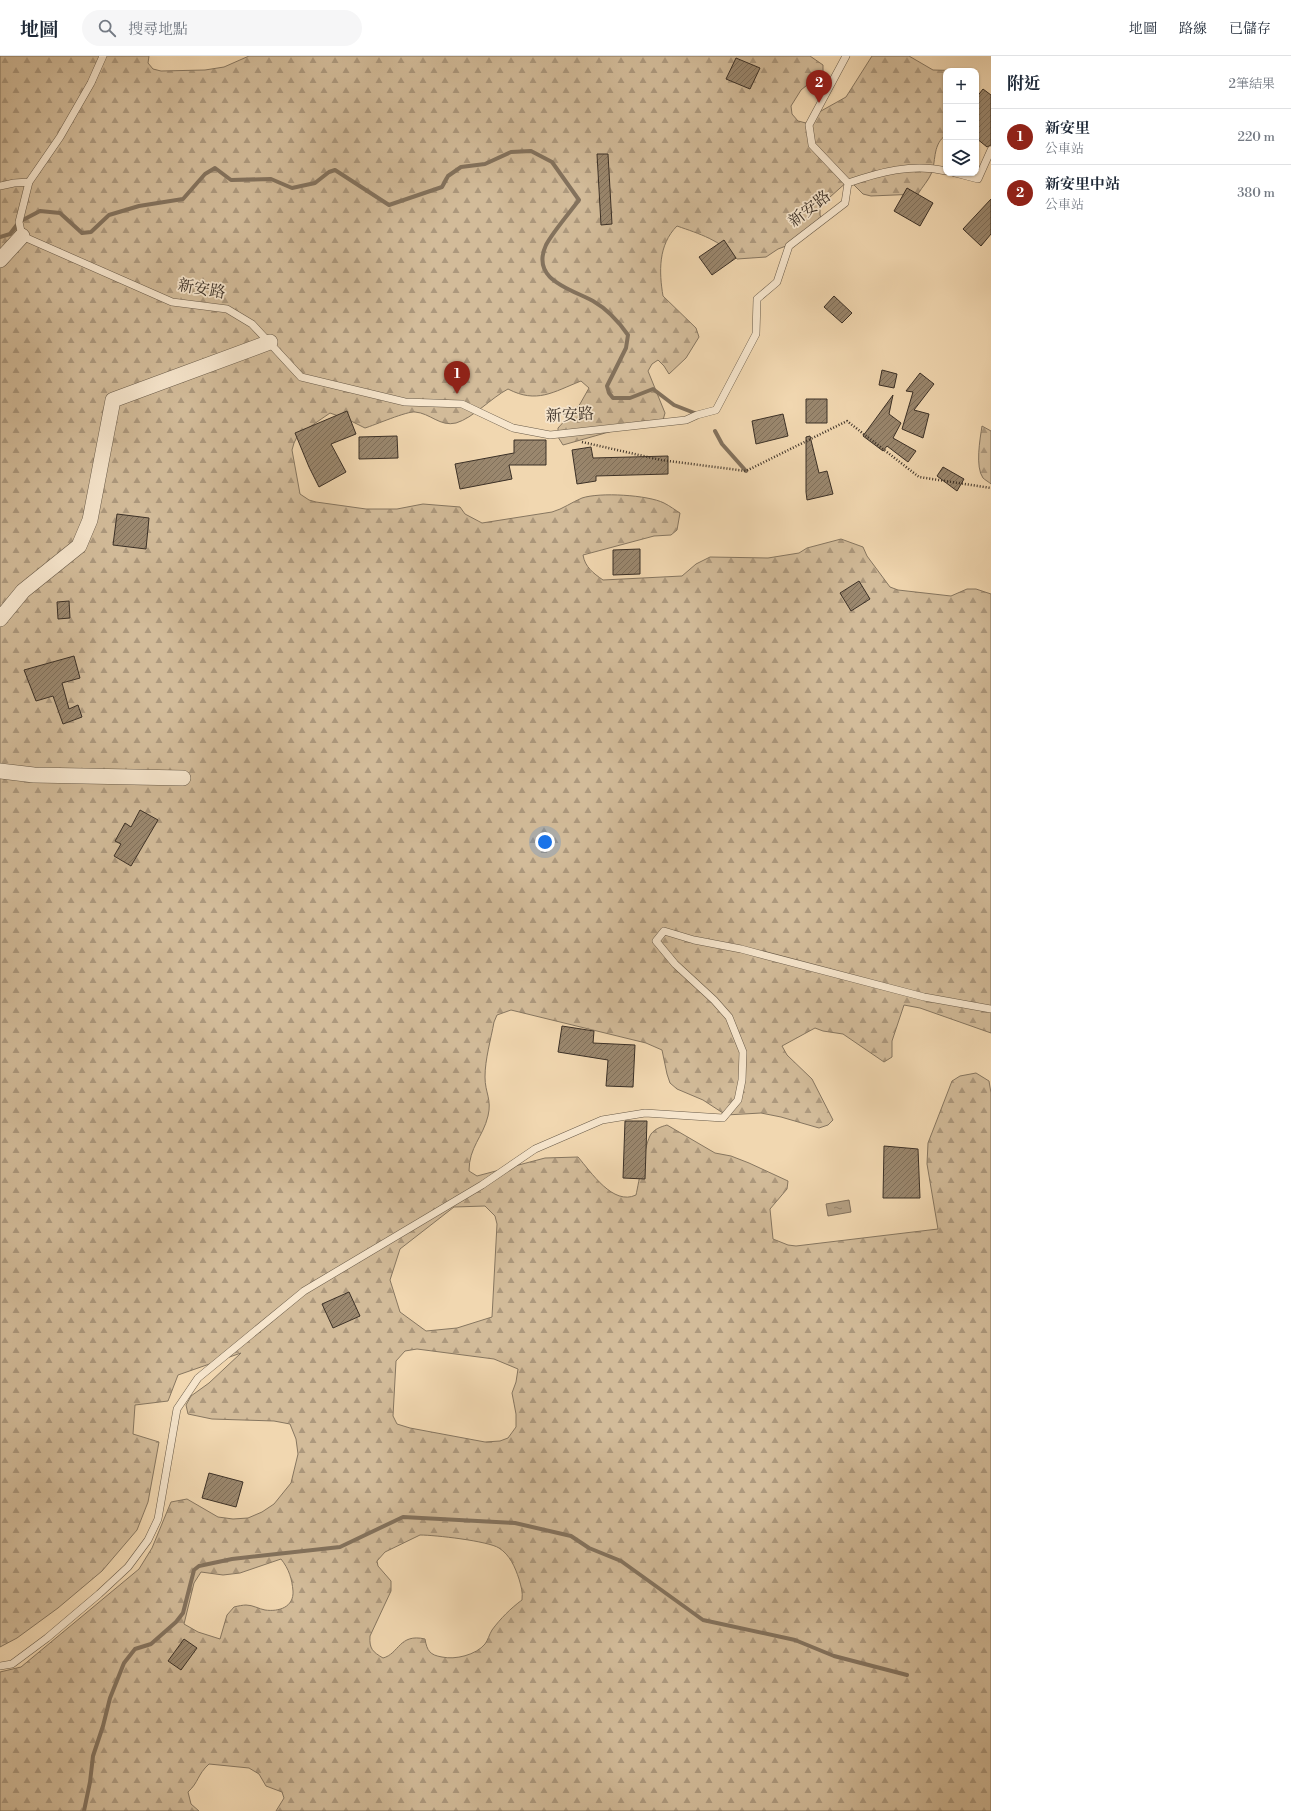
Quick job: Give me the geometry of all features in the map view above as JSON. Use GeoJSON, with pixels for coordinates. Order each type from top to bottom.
{"type":"FeatureCollection","features":[{"type":"Feature","properties":{"kind":"street"},"geometry":{"type":"LineString","coordinates":[[0,260],[22,236]]}},
{"type":"Feature","properties":{"kind":"street"},"geometry":{"type":"LineString","coordinates":[[0,619],[23,591],[79,546],[90,520],[113,400],[270,342]]}},
{"type":"Feature","properties":{"kind":"street"},"geometry":{"type":"LineString","coordinates":[[0,771],[34,775],[183,778]]}},
{"type":"Feature","properties":{"kind":"lane"},"geometry":{"type":"LineString","coordinates":[[22,236],[19,222],[30,182],[60,137],[91,83],[103,56]]}},
{"type":"Feature","properties":{"kind":"lane","name":"新安路"},"geometry":{"type":"LineString","coordinates":[[22,236],[172,302],[227,309],[252,324],[301,377],[405,402],[462,404],[513,428],[550,435],[686,420],[697,414],[716,410],[756,334],[757,299],[777,282],[789,246],[845,203],[848,183],[812,145],[809,124],[846,56]]}},
{"type":"Feature","properties":{"kind":"lane"},"geometry":{"type":"LineString","coordinates":[[966,176],[978,179],[991,150]]}},
{"type":"Feature","properties":{"kind":"lane"},"geometry":{"type":"LineString","coordinates":[[848,183],[871,175],[898,170],[929,167],[943,170]]}},
{"type":"Feature","properties":{"kind":"lane"},"geometry":{"type":"LineString","coordinates":[[0,186],[30,182]]}},
{"type":"Feature","properties":{"kind":"lane"},"geometry":{"type":"LineString","coordinates":[[0,1666],[12,1664],[47,1638],[128,1567],[148,1540],[158,1519],[177,1409],[198,1378],[304,1291],[482,1185],[535,1149],[602,1120],[645,1113],[723,1118],[738,1100],[742,1080],[743,1052],[729,1017],[714,1000],[675,964],[656,941],[664,931],[694,940],[741,949],[924,997],[991,1010]]}},
{"type":"Feature","properties":{"kind":"path"},"geometry":{"type":"LineString","coordinates":[[580,442],[661,460],[746,471],[847,421],[919,477],[991,488]]}},
{"type":"Feature","properties":{"kind":"green space"},"geometry":{"type":"Polygon","coordinates":[[[0,56],[149,56],[148,63],[153,69],[161,71],[205,70],[224,67],[249,56],[810,56],[823,65],[823,72],[801,90],[791,106],[792,114],[798,121],[806,123],[821,111],[846,97],[872,56],[909,56],[933,70],[943,70],[943,138],[937,147],[931,175],[918,194],[871,196],[863,194],[849,180],[820,206],[820,215],[823,223],[766,257],[737,259],[717,242],[702,235],[677,226],[671,233],[666,242],[661,259],[663,296],[696,328],[699,337],[686,358],[669,374],[658,360],[652,364],[648,371],[665,413],[663,420],[644,422],[563,445],[558,437],[558,428],[580,404],[589,388],[581,381],[545,395],[536,396],[528,396],[508,389],[469,417],[450,424],[440,422],[420,413],[411,412],[365,428],[330,413],[298,435],[292,450],[300,494],[309,500],[316,502],[366,509],[397,509],[423,504],[460,507],[465,514],[482,523],[552,512],[582,498],[590,496],[624,495],[657,500],[680,513],[677,530],[671,535],[654,536],[583,555],[590,569],[603,580],[682,576],[696,564],[710,557],[768,558],[799,553],[807,548],[841,539],[863,547],[867,556],[890,587],[898,590],[951,596],[967,589],[976,589],[991,594],[991,1033],[920,1008],[904,1005],[892,1041],[892,1057],[884,1062],[843,1034],[823,1031],[815,1028],[782,1046],[787,1055],[812,1079],[833,1120],[828,1125],[819,1128],[761,1113],[726,1115],[703,1100],[677,1089],[670,1083],[662,1050],[646,1043],[511,1010],[497,1015],[494,1022],[485,1070],[485,1083],[489,1100],[488,1116],[471,1155],[469,1171],[477,1176],[545,1158],[578,1157],[596,1179],[611,1192],[619,1196],[627,1197],[636,1195],[644,1154],[651,1134],[658,1128],[667,1125],[715,1153],[731,1156],[788,1181],[787,1189],[770,1209],[773,1239],[788,1245],[796,1246],[938,1229],[927,1164],[928,1143],[952,1081],[960,1076],[976,1073],[989,1081],[991,1093],[991,1811],[276,1811],[284,1798],[282,1792],[266,1786],[259,1774],[249,1768],[209,1764],[188,1792],[191,1804],[199,1811],[0,1811],[0,1672],[21,1667],[139,1569],[152,1548],[171,1502],[187,1499],[218,1517],[233,1519],[248,1518],[262,1512],[274,1504],[291,1483],[298,1454],[296,1439],[290,1424],[274,1421],[212,1419],[188,1414],[186,1405],[191,1396],[209,1383],[241,1353],[178,1375],[168,1401],[135,1405],[133,1434],[159,1442],[148,1502],[137,1530],[102,1571],[58,1608],[17,1638],[0,1647],[0,56]],[[485,1206],[454,1207],[400,1249],[390,1280],[400,1312],[426,1331],[457,1328],[492,1317],[497,1224],[495,1216],[485,1206]],[[417,1349],[405,1351],[396,1361],[393,1416],[397,1424],[410,1428],[485,1442],[500,1441],[508,1438],[516,1427],[516,1414],[512,1393],[516,1382],[518,1369],[494,1359],[417,1349]],[[420,1535],[385,1552],[377,1561],[378,1566],[391,1581],[391,1591],[370,1636],[372,1650],[383,1658],[388,1656],[405,1641],[416,1638],[425,1639],[430,1652],[438,1656],[453,1658],[471,1654],[485,1644],[492,1630],[510,1610],[522,1600],[522,1592],[516,1570],[506,1554],[493,1545],[461,1539],[420,1535]],[[281,1559],[240,1573],[223,1575],[201,1572],[194,1583],[184,1624],[198,1632],[220,1639],[227,1615],[234,1607],[249,1605],[265,1610],[275,1610],[288,1605],[293,1596],[293,1591],[288,1570],[281,1559]]]}},
{"type":"Feature","properties":{"kind":"green space"},"geometry":{"type":"Polygon","coordinates":[[[982,426],[991,431],[991,484],[983,478],[979,467],[982,426]]]}},
{"type":"Feature","properties":{"kind":"water"},"geometry":{"type":"Polygon","coordinates":[[[849,1200],[851,1212],[828,1216],[826,1204],[849,1200]]]}},
{"type":"Feature","properties":{"kind":"building"},"geometry":{"type":"Polygon","coordinates":[[[736,58],[760,68],[750,89],[726,79],[736,58]]]}},
{"type":"Feature","properties":{"kind":"building"},"geometry":{"type":"Polygon","coordinates":[[[983,89],[991,95],[991,145],[987,147],[979,140],[979,94],[983,89]]]}},
{"type":"Feature","properties":{"kind":"building"},"geometry":{"type":"Polygon","coordinates":[[[597,154],[608,154],[612,224],[601,225],[597,154]]]}},
{"type":"Feature","properties":{"kind":"building"},"geometry":{"type":"Polygon","coordinates":[[[907,188],[933,203],[920,226],[894,211],[907,188]]]}},
{"type":"Feature","properties":{"kind":"building"},"geometry":{"type":"Polygon","coordinates":[[[991,199],[991,234],[981,246],[963,229],[991,199]]]}},
{"type":"Feature","properties":{"kind":"building"},"geometry":{"type":"Polygon","coordinates":[[[724,240],[736,258],[712,275],[699,257],[724,240]]]}},
{"type":"Feature","properties":{"kind":"building"},"geometry":{"type":"Polygon","coordinates":[[[834,296],[852,313],[842,323],[824,307],[834,296]]]}},
{"type":"Feature","properties":{"kind":"building"},"geometry":{"type":"Polygon","coordinates":[[[882,370],[897,374],[894,388],[879,385],[882,370]]]}},
{"type":"Feature","properties":{"kind":"building"},"geometry":{"type":"Polygon","coordinates":[[[920,373],[934,384],[914,410],[929,414],[923,438],[902,429],[913,392],[906,391],[920,373]]]}},
{"type":"Feature","properties":{"kind":"building"},"geometry":{"type":"Polygon","coordinates":[[[893,395],[889,414],[901,423],[893,438],[916,451],[908,462],[887,446],[883,451],[863,436],[893,395]]]}},
{"type":"Feature","properties":{"kind":"building"},"geometry":{"type":"Polygon","coordinates":[[[806,399],[827,399],[827,423],[806,423],[806,399]]]}},
{"type":"Feature","properties":{"kind":"building"},"geometry":{"type":"Polygon","coordinates":[[[347,411],[356,434],[331,444],[346,472],[319,487],[295,433],[347,411]]]}},
{"type":"Feature","properties":{"kind":"building"},"geometry":{"type":"Polygon","coordinates":[[[783,414],[788,436],[756,444],[752,421],[783,414]]]}},
{"type":"Feature","properties":{"kind":"building"},"geometry":{"type":"Polygon","coordinates":[[[397,436],[398,458],[359,459],[359,437],[397,436]]]}},
{"type":"Feature","properties":{"kind":"building"},"geometry":{"type":"Polygon","coordinates":[[[810,436],[819,473],[827,471],[833,494],[807,500],[806,437],[810,436]]]}},
{"type":"Feature","properties":{"kind":"building"},"geometry":{"type":"Polygon","coordinates":[[[514,440],[546,440],[546,465],[509,465],[512,479],[460,489],[455,464],[514,453],[514,440]]]}},
{"type":"Feature","properties":{"kind":"building"},"geometry":{"type":"Polygon","coordinates":[[[591,447],[593,458],[668,456],[668,474],[596,476],[596,481],[577,484],[572,450],[591,447]]]}},
{"type":"Feature","properties":{"kind":"building"},"geometry":{"type":"Polygon","coordinates":[[[943,467],[964,479],[957,491],[937,476],[943,467]]]}},
{"type":"Feature","properties":{"kind":"building"},"geometry":{"type":"Polygon","coordinates":[[[117,514],[149,518],[146,549],[113,545],[117,514]]]}},
{"type":"Feature","properties":{"kind":"building"},"geometry":{"type":"Polygon","coordinates":[[[640,549],[640,574],[613,575],[613,550],[640,549]]]}},
{"type":"Feature","properties":{"kind":"building"},"geometry":{"type":"Polygon","coordinates":[[[859,581],[870,599],[851,611],[840,593],[859,581]]]}},
{"type":"Feature","properties":{"kind":"building"},"geometry":{"type":"Polygon","coordinates":[[[69,601],[70,618],[58,619],[57,602],[69,601]]]}},
{"type":"Feature","properties":{"kind":"building"},"geometry":{"type":"Polygon","coordinates":[[[74,656],[80,678],[62,683],[69,709],[78,705],[82,717],[63,724],[53,696],[36,701],[24,670],[74,656]]]}},
{"type":"Feature","properties":{"kind":"building"},"geometry":{"type":"Polygon","coordinates":[[[140,810],[158,820],[131,866],[114,856],[121,844],[115,841],[125,823],[131,827],[140,810]]]}},
{"type":"Feature","properties":{"kind":"building"},"geometry":{"type":"Polygon","coordinates":[[[562,1026],[594,1031],[593,1043],[635,1045],[633,1087],[606,1086],[608,1060],[558,1052],[562,1026]]]}},
{"type":"Feature","properties":{"kind":"building"},"geometry":{"type":"Polygon","coordinates":[[[625,1121],[647,1121],[645,1179],[623,1178],[625,1121]]]}},
{"type":"Feature","properties":{"kind":"building"},"geometry":{"type":"Polygon","coordinates":[[[884,1146],[918,1149],[920,1198],[883,1198],[884,1146]]]}},
{"type":"Feature","properties":{"kind":"building"},"geometry":{"type":"Polygon","coordinates":[[[349,1292],[360,1316],[333,1328],[322,1304],[349,1292]]]}},
{"type":"Feature","properties":{"kind":"building"},"geometry":{"type":"Polygon","coordinates":[[[209,1473],[243,1482],[236,1507],[202,1498],[209,1473]]]}},
{"type":"Feature","properties":{"kind":"building"},"geometry":{"type":"Polygon","coordinates":[[[184,1639],[197,1648],[181,1670],[168,1661],[184,1639]]]}},
{"type":"Feature","properties":{"kind":"waterway"},"geometry":{"type":"LineString","coordinates":[[0,237],[10,234],[19,222],[40,211],[60,213],[82,233],[91,232],[109,215],[139,206],[183,199],[205,174],[215,168],[231,180],[271,179],[292,188],[315,183],[329,172],[335,170],[389,205],[442,187],[448,176],[461,167],[485,164],[511,152],[531,151],[552,162],[579,200],[546,245],[543,257],[544,267],[548,275],[555,282],[593,301],[603,308],[617,321],[628,335],[626,348],[607,386],[609,393],[613,398],[630,398],[653,389],[674,405],[697,414]]}},
{"type":"Feature","properties":{"kind":"waterway"},"geometry":{"type":"LineString","coordinates":[[715,431],[722,444],[746,471]]}},
{"type":"Feature","properties":{"kind":"waterway"},"geometry":{"type":"LineString","coordinates":[[84,1811],[90,1782],[93,1756],[110,1698],[124,1663],[135,1649],[151,1644],[176,1622],[183,1613],[194,1570],[199,1566],[232,1559],[340,1547],[403,1517],[515,1523],[571,1536],[589,1548],[621,1561],[703,1620],[795,1640],[834,1656],[907,1675]]}},
{"type":"Feature","properties":{"kind":"place","name":"新安里中站"},"geometry":{"type":"Point","coordinates":[819,103]}},
{"type":"Feature","properties":{"kind":"place","name":"新安里"},"geometry":{"type":"Point","coordinates":[457,394]}}]}
